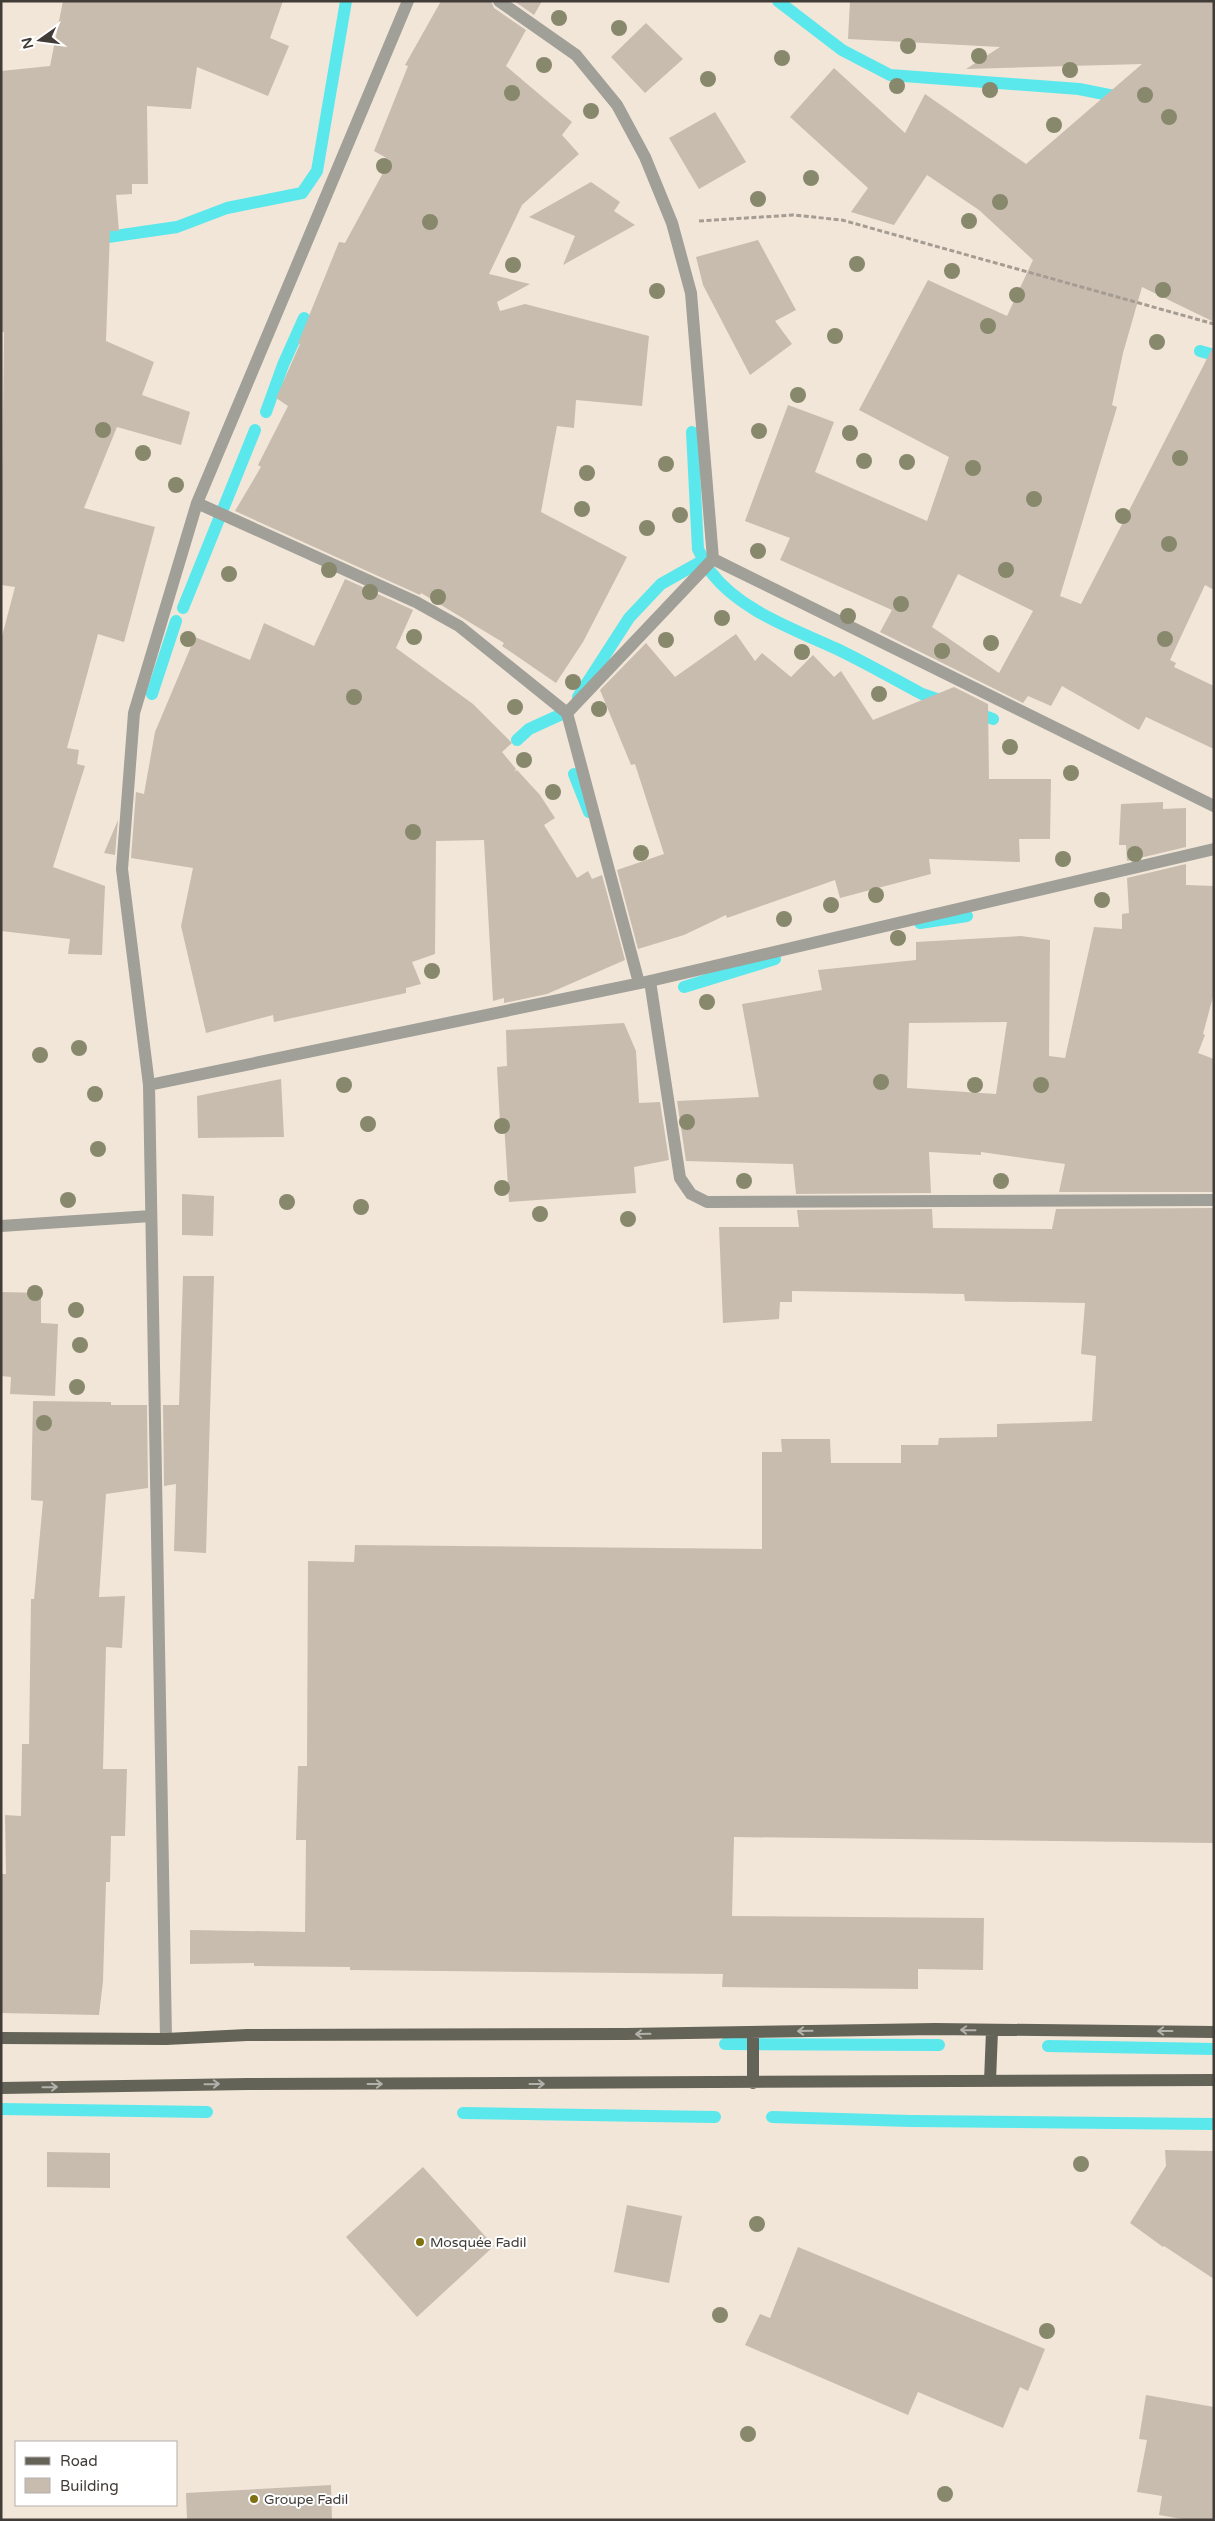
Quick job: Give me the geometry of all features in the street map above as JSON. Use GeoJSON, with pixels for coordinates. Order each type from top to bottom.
{"type":"FeatureCollection","features":[{"type":"Feature","properties":{"kind":"main road"},"geometry":{"type":"LineString","coordinates":[[990,2081],[992,2031]]}},
{"type":"Feature","properties":{"kind":"main road"},"geometry":{"type":"LineString","coordinates":[[753,2032],[753,2083]]}},
{"type":"Feature","properties":{"kind":"main road"},"geometry":{"type":"LineString","coordinates":[[1,2038],[166,2039],[247,2036],[753,2032],[1214,2032]]}},
{"type":"Feature","properties":{"kind":"main road"},"geometry":{"type":"LineString","coordinates":[[1,2088],[248,2084],[1214,2080]]}},
{"type":"Feature","properties":{"kind":"street"},"geometry":{"type":"LineString","coordinates":[[166,2039],[149,1084],[122,869],[134,714],[197,503],[408,1]]}},
{"type":"Feature","properties":{"kind":"street"},"geometry":{"type":"LineString","coordinates":[[499,1],[576,55],[617,105],[645,157],[672,223],[690,293],[713,559],[567,713]]}},
{"type":"Feature","properties":{"kind":"street"},"geometry":{"type":"LineString","coordinates":[[197,503],[416,602],[458,626],[567,713],[644,982],[680,1178],[691,1194],[707,1202],[1214,1200]]}},
{"type":"Feature","properties":{"kind":"street"},"geometry":{"type":"LineString","coordinates":[[713,559],[1214,806]]}},
{"type":"Feature","properties":{"kind":"street"},"geometry":{"type":"LineString","coordinates":[[149,1084],[644,982],[1214,849]]}},
{"type":"Feature","properties":{"kind":"street"},"geometry":{"type":"LineString","coordinates":[[1,1226],[150,1216]]}},
{"type":"Feature","properties":{"kind":"path"},"geometry":{"type":"LineString","coordinates":[[672,223],[793,215],[842,220],[1214,324]]}},
{"type":"Feature","properties":{"kind":"building"},"geometry":{"type":"Polygon","coordinates":[[[63,1],[283,1],[270,38],[289,46],[268,96],[197,67],[191,109],[147,106],[148,184],[132,184],[132,194],[116,195],[119,231],[110,231],[106,341],[154,362],[142,395],[190,412],[181,445],[117,427],[84,508],[155,527],[124,642],[98,634],[67,748],[79,750],[77,764],[85,766],[53,867],[105,886],[102,955],[68,954],[70,939],[1,931],[1,640],[15,587],[1,585],[4,332],[1,332],[1,71],[50,66],[63,1]]]}},
{"type":"Feature","properties":{"kind":"building"},"geometry":{"type":"Polygon","coordinates":[[[441,1],[491,1],[494,8],[526,30],[506,66],[572,122],[562,135],[579,154],[522,205],[489,274],[530,284],[497,302],[500,311],[525,304],[649,336],[642,406],[576,400],[574,428],[557,426],[541,512],[627,557],[583,642],[556,683],[502,646],[504,643],[421,593],[420,595],[235,511],[261,467],[258,465],[288,406],[276,398],[300,344],[298,343],[339,242],[345,243],[390,160],[374,151],[408,66],[405,65],[441,1]]]}},
{"type":"Feature","properties":{"kind":"building"},"geometry":{"type":"Polygon","coordinates":[[[514,1],[542,1],[534,15],[514,1]]]}},
{"type":"Feature","properties":{"kind":"building"},"geometry":{"type":"Polygon","coordinates":[[[850,1],[1214,1],[1214,322],[1142,287],[1123,353],[1112,405],[1117,407],[1060,596],[1081,604],[1214,345],[1214,590],[1205,585],[1170,660],[1176,663],[1174,667],[1214,686],[1214,749],[1146,717],[1139,730],[1062,686],[1051,706],[1028,696],[1023,703],[880,632],[892,610],[780,560],[790,538],[745,521],[788,405],[834,422],[815,472],[927,521],[949,457],[859,410],[928,280],[1007,316],[1033,260],[979,210],[927,175],[894,225],[851,212],[868,188],[790,117],[834,68],[905,133],[925,94],[1026,164],[1142,64],[966,69],[1000,47],[848,39],[850,1]],[[958,574],[932,627],[999,673],[1033,611],[958,574]]]}},
{"type":"Feature","properties":{"kind":"building"},"geometry":{"type":"Polygon","coordinates":[[[646,23],[683,59],[645,93],[611,57],[646,23]]]}},
{"type":"Feature","properties":{"kind":"building"},"geometry":{"type":"Polygon","coordinates":[[[715,112],[746,162],[699,189],[669,138],[715,112]]]}},
{"type":"Feature","properties":{"kind":"building"},"geometry":{"type":"Polygon","coordinates":[[[591,182],[620,202],[614,211],[635,225],[563,265],[575,236],[529,217],[591,182]]]}},
{"type":"Feature","properties":{"kind":"building"},"geometry":{"type":"Polygon","coordinates":[[[758,240],[796,310],[775,321],[792,344],[750,375],[703,285],[696,257],[758,240]]]}},
{"type":"Feature","properties":{"kind":"building"},"geometry":{"type":"Polygon","coordinates":[[[345,579],[413,610],[396,648],[473,704],[512,743],[502,752],[516,769],[514,772],[517,770],[540,795],[555,818],[544,825],[577,878],[588,871],[592,879],[602,875],[625,960],[547,994],[504,1003],[504,998],[493,1001],[484,840],[436,841],[435,954],[412,962],[421,984],[406,988],[406,993],[274,1022],[273,1015],[206,1033],[181,926],[193,868],[131,858],[136,792],[144,794],[155,732],[195,637],[250,660],[264,623],[314,646],[345,579]]]}},
{"type":"Feature","properties":{"kind":"building"},"geometry":{"type":"Polygon","coordinates":[[[736,634],[755,661],[762,653],[791,677],[813,655],[834,677],[841,671],[873,720],[954,687],[988,704],[989,779],[1051,779],[1050,839],[1019,839],[1020,862],[929,859],[931,874],[840,898],[835,880],[727,918],[726,915],[684,935],[638,949],[617,870],[664,854],[635,764],[631,765],[600,690],[646,643],[675,677],[736,634]]]}},
{"type":"Feature","properties":{"kind":"building"},"geometry":{"type":"Polygon","coordinates":[[[1163,802],[1163,809],[1186,808],[1186,847],[1127,861],[1126,845],[1119,845],[1121,804],[1163,802]]]}},
{"type":"Feature","properties":{"kind":"building"},"geometry":{"type":"Polygon","coordinates":[[[118,820],[115,855],[104,853],[118,820]]]}},
{"type":"Feature","properties":{"kind":"building"},"geometry":{"type":"Polygon","coordinates":[[[1186,864],[1186,885],[1214,886],[1214,993],[1203,1034],[1205,1035],[1198,1053],[1214,1059],[1214,1192],[1059,1192],[1065,1164],[981,1152],[981,1155],[929,1152],[931,1193],[796,1194],[793,1164],[686,1161],[677,1101],[759,1097],[742,1004],[822,990],[818,970],[916,960],[916,942],[1021,936],[1050,940],[1049,1056],[1065,1058],[1094,927],[1122,929],[1122,914],[1129,913],[1127,878],[1186,864]],[[1007,1022],[909,1023],[907,1088],[996,1094],[1007,1022]]]}},
{"type":"Feature","properties":{"kind":"building"},"geometry":{"type":"Polygon","coordinates":[[[624,1023],[636,1051],[639,1103],[660,1102],[669,1160],[634,1167],[636,1193],[509,1202],[504,1123],[500,1123],[497,1067],[507,1066],[506,1030],[624,1023]]]}},
{"type":"Feature","properties":{"kind":"building"},"geometry":{"type":"Polygon","coordinates":[[[281,1079],[284,1137],[198,1138],[197,1096],[281,1079]]]}},
{"type":"Feature","properties":{"kind":"building"},"geometry":{"type":"Polygon","coordinates":[[[182,1194],[214,1196],[213,1236],[182,1235],[182,1194]]]}},
{"type":"Feature","properties":{"kind":"building"},"geometry":{"type":"Polygon","coordinates":[[[1214,1208],[1214,1843],[734,1837],[732,1916],[984,1918],[983,1970],[918,1969],[918,1989],[722,1987],[723,1974],[350,1970],[350,1967],[254,1966],[254,1963],[190,1964],[190,1930],[305,1932],[306,1840],[296,1840],[298,1766],[307,1766],[308,1561],[354,1562],[355,1545],[762,1549],[762,1452],[782,1452],[781,1439],[830,1439],[831,1463],[901,1463],[901,1445],[938,1445],[939,1438],[997,1437],[997,1424],[1092,1421],[1096,1356],[1081,1354],[1085,1303],[965,1301],[964,1294],[792,1291],[792,1302],[780,1302],[779,1319],[723,1323],[719,1227],[799,1227],[797,1210],[932,1209],[933,1228],[1052,1229],[1056,1209],[1214,1208]]]}},
{"type":"Feature","properties":{"kind":"building"},"geometry":{"type":"Polygon","coordinates":[[[183,1276],[214,1276],[206,1553],[174,1551],[176,1484],[164,1486],[163,1405],[179,1405],[183,1276]]]}},
{"type":"Feature","properties":{"kind":"building"},"geometry":{"type":"Polygon","coordinates":[[[1,1292],[41,1293],[41,1323],[58,1324],[55,1396],[10,1394],[11,1377],[1,1376],[1,1292]]]}},
{"type":"Feature","properties":{"kind":"building"},"geometry":{"type":"Polygon","coordinates":[[[33,1401],[111,1402],[111,1405],[147,1405],[148,1488],[106,1494],[99,1597],[125,1596],[122,1648],[106,1647],[103,1769],[127,1769],[125,1836],[111,1836],[110,1882],[106,1882],[103,1981],[99,2015],[1,2013],[1,1874],[6,1874],[5,1815],[21,1816],[22,1744],[29,1744],[31,1599],[34,1599],[43,1501],[31,1500],[33,1401]]]}},
{"type":"Feature","properties":{"kind":"building"},"geometry":{"type":"Polygon","coordinates":[[[1165,2150],[1214,2151],[1214,2279],[1163,2247],[1130,2223],[1166,2166],[1165,2150]]]}},
{"type":"Feature","properties":{"kind":"building"},"geometry":{"type":"Polygon","coordinates":[[[47,2152],[110,2153],[110,2188],[47,2187],[47,2152]]]}},
{"type":"Feature","properties":{"kind":"building","name":"Mosquée Fadil"},"geometry":{"type":"Polygon","coordinates":[[[423,2167],[494,2246],[417,2317],[346,2237],[423,2167]]]}},
{"type":"Feature","properties":{"kind":"building"},"geometry":{"type":"Polygon","coordinates":[[[627,2205],[682,2216],[669,2283],[614,2272],[627,2205]]]}},
{"type":"Feature","properties":{"kind":"building"},"geometry":{"type":"Polygon","coordinates":[[[798,2247],[1045,2349],[1028,2391],[1020,2387],[1003,2428],[918,2392],[908,2415],[745,2345],[760,2314],[770,2318],[798,2247]]]}},
{"type":"Feature","properties":{"kind":"building"},"geometry":{"type":"Polygon","coordinates":[[[1146,2395],[1214,2407],[1214,2520],[1188,2520],[1159,2515],[1162,2496],[1137,2492],[1147,2440],[1139,2439],[1146,2395]]]}},
{"type":"Feature","properties":{"kind":"building","name":"Groupe Fadil"},"geometry":{"type":"Polygon","coordinates":[[[331,2485],[332,2520],[187,2520],[186,2493],[331,2485]]]}},
{"type":"Feature","properties":{"kind":"waterway"},"geometry":{"type":"LineString","coordinates":[[94,239],[177,227],[227,208],[302,193],[317,171],[346,1]]}},
{"type":"Feature","properties":{"kind":"waterway"},"geometry":{"type":"LineString","coordinates":[[778,1],[842,50],[890,75],[1079,89],[1124,98]]}},
{"type":"Feature","properties":{"kind":"waterway"},"geometry":{"type":"LineString","coordinates":[[266,412],[283,365],[304,318]]}},
{"type":"Feature","properties":{"kind":"waterway"},"geometry":{"type":"LineString","coordinates":[[1200,351],[1214,355]]}},
{"type":"Feature","properties":{"kind":"waterway"},"geometry":{"type":"LineString","coordinates":[[183,608],[255,430]]}},
{"type":"Feature","properties":{"kind":"waterway"},"geometry":{"type":"LineString","coordinates":[[692,432],[698,549],[705,563]]}},
{"type":"Feature","properties":{"kind":"waterway"},"geometry":{"type":"LineString","coordinates":[[578,697],[629,618],[661,584],[702,561]]}},
{"type":"Feature","properties":{"kind":"waterway"},"geometry":{"type":"LineString","coordinates":[[710,571],[736,597],[769,618],[848,654],[922,694],[946,702]]}},
{"type":"Feature","properties":{"kind":"waterway"},"geometry":{"type":"LineString","coordinates":[[152,694],[176,621]]}},
{"type":"Feature","properties":{"kind":"waterway"},"geometry":{"type":"LineString","coordinates":[[972,711],[993,719]]}},
{"type":"Feature","properties":{"kind":"waterway"},"geometry":{"type":"LineString","coordinates":[[517,740],[529,729],[562,714]]}},
{"type":"Feature","properties":{"kind":"waterway"},"geometry":{"type":"LineString","coordinates":[[574,774],[589,812]]}},
{"type":"Feature","properties":{"kind":"waterway"},"geometry":{"type":"LineString","coordinates":[[920,923],[967,916]]}},
{"type":"Feature","properties":{"kind":"waterway"},"geometry":{"type":"LineString","coordinates":[[684,987],[775,959]]}},
{"type":"Feature","properties":{"kind":"waterway"},"geometry":{"type":"LineString","coordinates":[[725,2044],[939,2045]]}},
{"type":"Feature","properties":{"kind":"waterway"},"geometry":{"type":"LineString","coordinates":[[1048,2046],[1214,2049]]}},
{"type":"Feature","properties":{"kind":"waterway"},"geometry":{"type":"LineString","coordinates":[[1,2109],[207,2112]]}},
{"type":"Feature","properties":{"kind":"waterway"},"geometry":{"type":"LineString","coordinates":[[463,2113],[715,2117]]}},
{"type":"Feature","properties":{"kind":"waterway"},"geometry":{"type":"LineString","coordinates":[[772,2117],[911,2121],[1214,2124]]}},
{"type":"Feature","properties":{"kind":"place","name":"Mosquée Fadil"},"geometry":{"type":"Point","coordinates":[420,2242]}},
{"type":"Feature","properties":{"kind":"place","name":"Groupe Fadil"},"geometry":{"type":"Point","coordinates":[254,2499]}}]}
